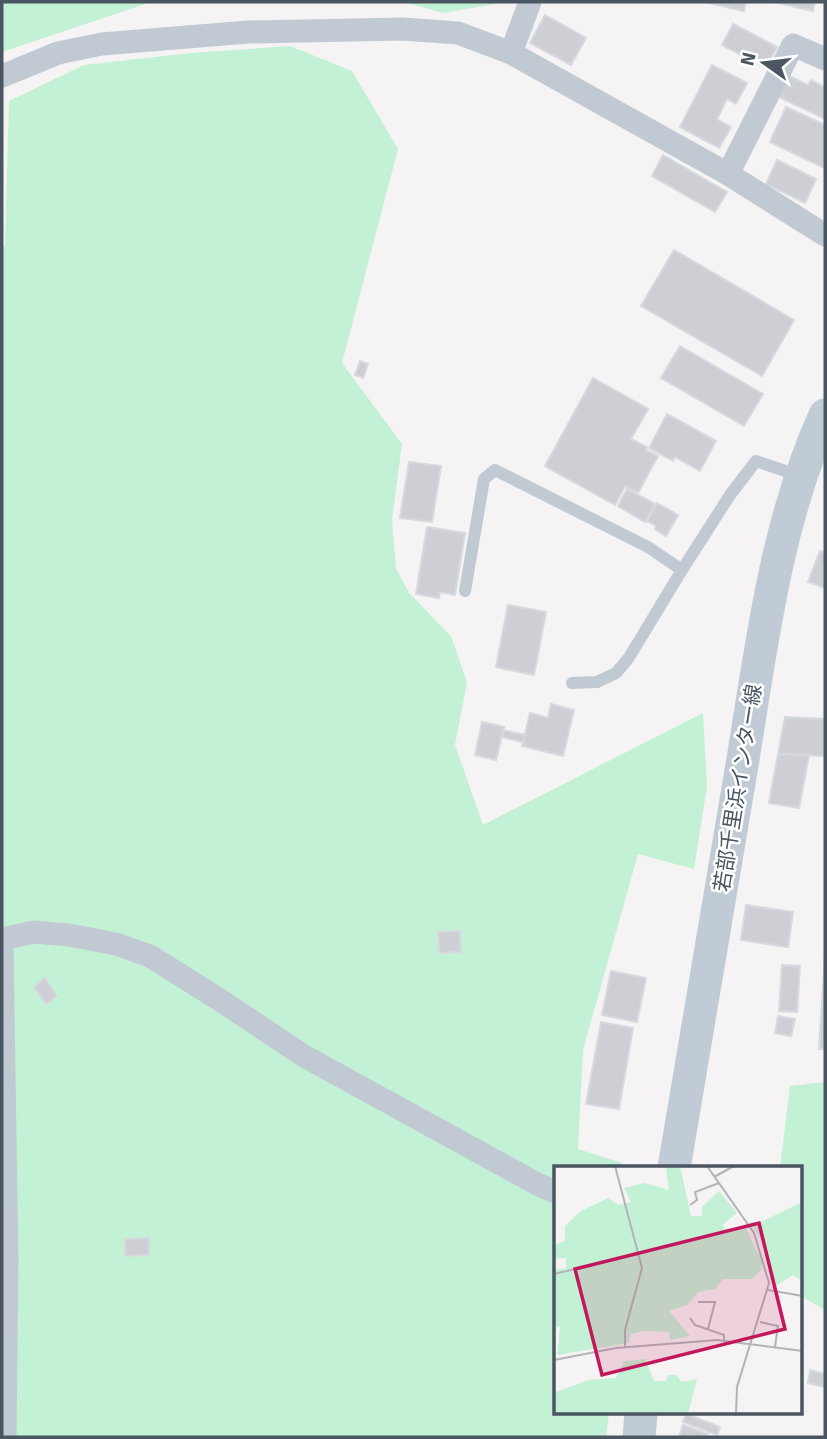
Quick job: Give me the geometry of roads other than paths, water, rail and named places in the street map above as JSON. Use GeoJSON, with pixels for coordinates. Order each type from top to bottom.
{"type":"FeatureCollection","features":[{"type":"Feature","properties":{"kind":"main road","name":"若部千里浜インター線"},"geometry":{"type":"LineString","coordinates":[[674,1166],[765,625],[786,524],[825,415]]}},
{"type":"Feature","properties":{"kind":"main road"},"geometry":{"type":"LineString","coordinates":[[639,1437],[641,1414]]}},
{"type":"Feature","properties":{"kind":"street"},"geometry":{"type":"LineString","coordinates":[[511,53],[530,2]]}},
{"type":"Feature","properties":{"kind":"street"},"geometry":{"type":"LineString","coordinates":[[2,76],[58,53],[102,44],[248,32],[402,29],[458,33],[511,53],[729,174],[825,234]]}},
{"type":"Feature","properties":{"kind":"street"},"geometry":{"type":"LineString","coordinates":[[729,174],[793,45],[825,59]]}},
{"type":"Feature","properties":{"kind":"street"},"geometry":{"type":"LineString","coordinates":[[2,939],[34,932],[69,935],[116,944],[150,956],[304,1056],[554,1191]]}},
{"type":"Feature","properties":{"kind":"street"},"geometry":{"type":"LineString","coordinates":[[2,950],[7,1261],[5,1437]]}},
{"type":"Feature","properties":{"kind":"lane"},"geometry":{"type":"LineString","coordinates":[[572,683],[597,682],[616,673],[628,659],[730,495],[756,461],[801,476]]}},
{"type":"Feature","properties":{"kind":"lane"},"geometry":{"type":"LineString","coordinates":[[465,591],[484,479],[495,470],[648,547],[682,570]]}}]}
